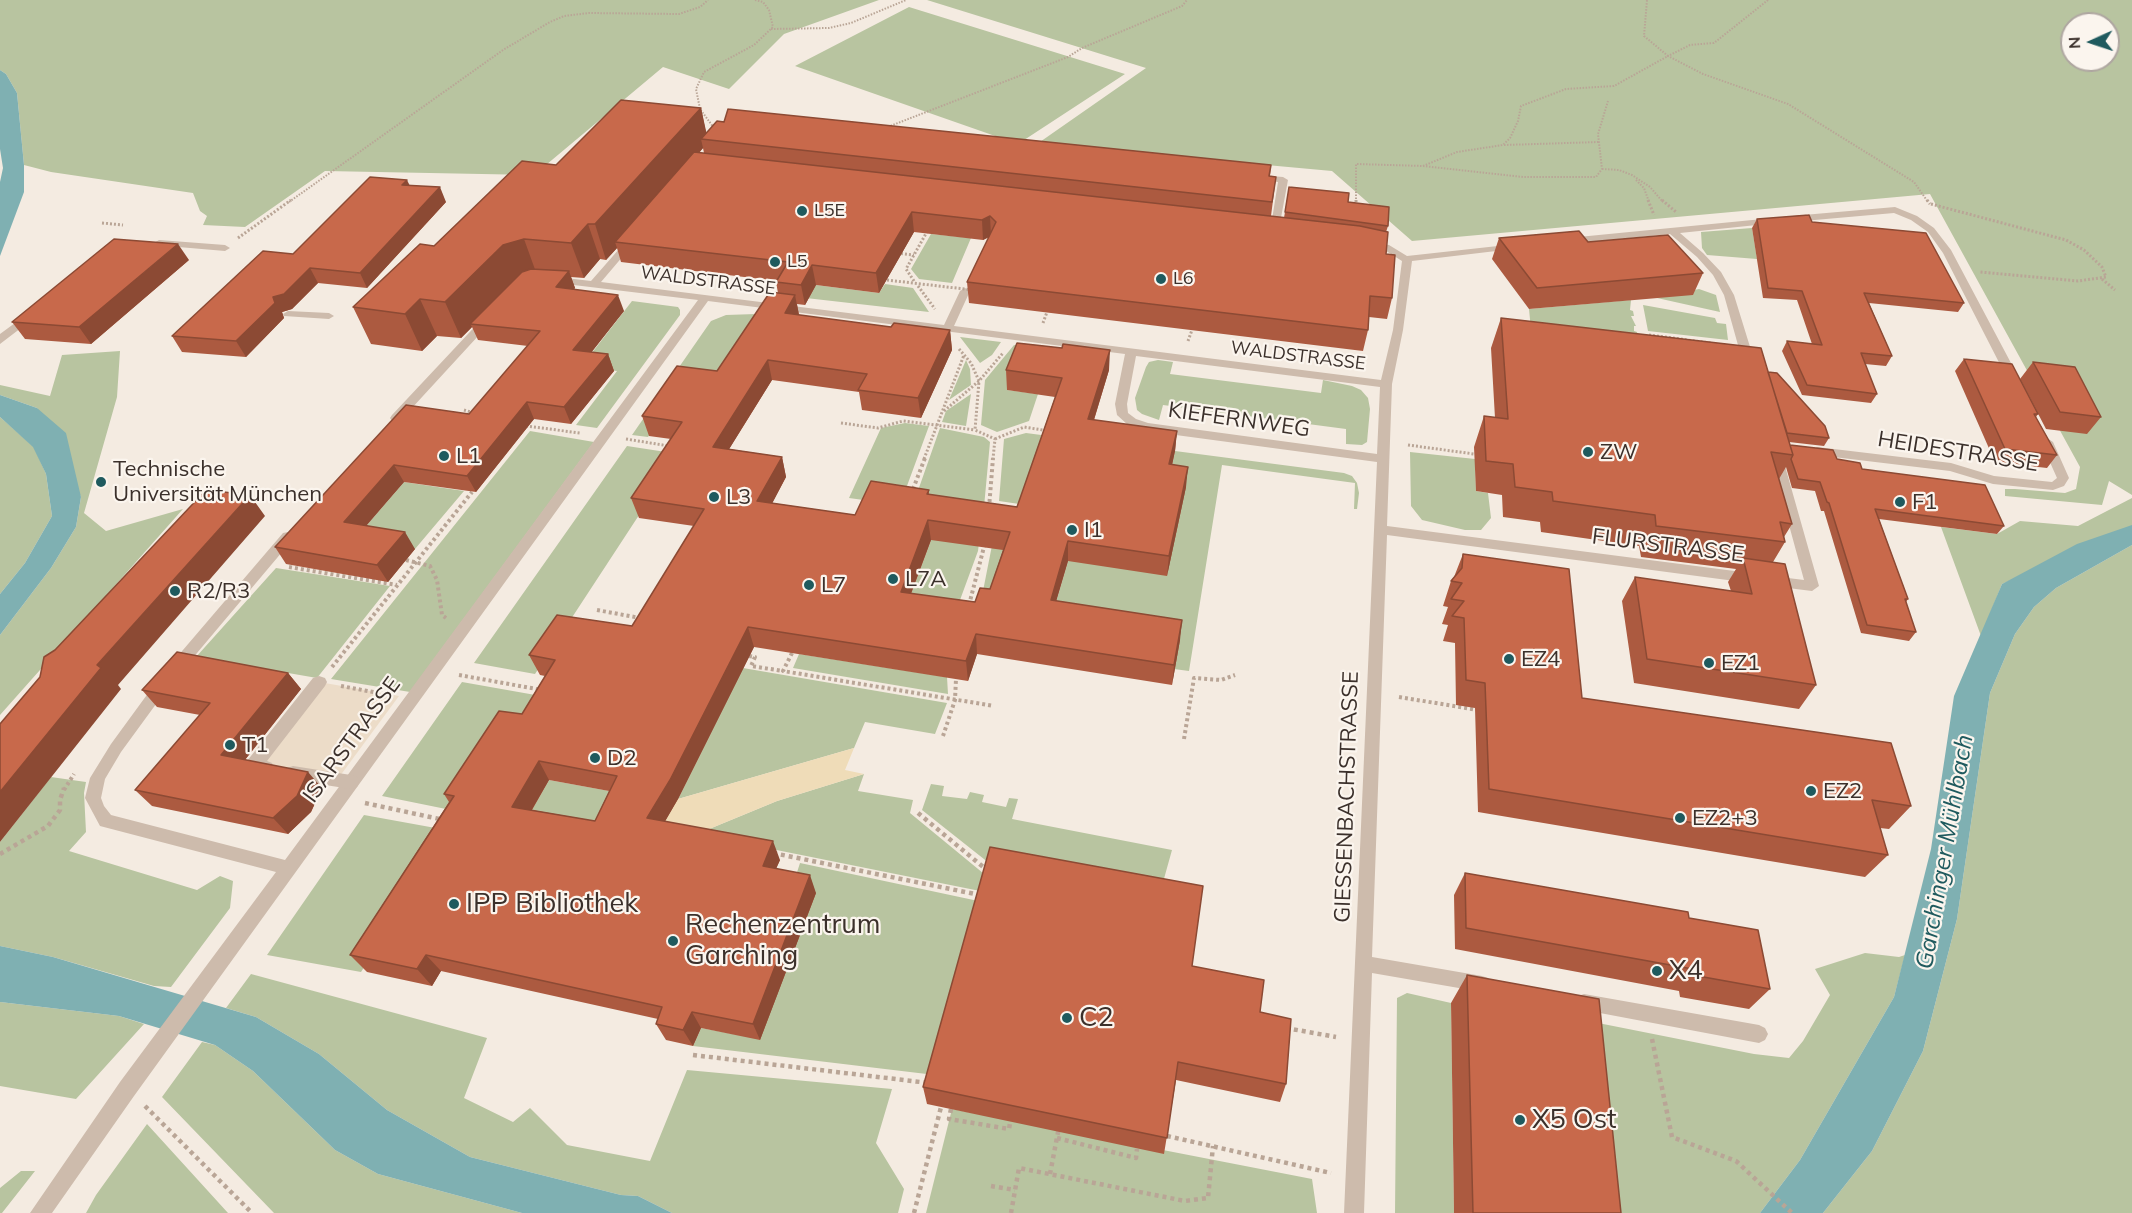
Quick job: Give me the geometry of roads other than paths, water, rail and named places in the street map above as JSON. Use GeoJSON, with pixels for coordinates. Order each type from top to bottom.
{"type":"FeatureCollection","features":[{"type":"Feature","properties":{"kind":"street"},"geometry":{"type":"LineString","coordinates":[[144,242],[225,248]]}},
{"type":"Feature","properties":{"kind":"street"},"geometry":{"type":"LineString","coordinates":[[0,340],[41,306]]}},
{"type":"Feature","properties":{"kind":"street"},"geometry":{"type":"LineString","coordinates":[[319,682],[253,766],[351,782]]}},
{"type":"Feature","properties":{"kind":"lane"},"geometry":{"type":"LineString","coordinates":[[1248,177],[1283,180],[1275,231]]}},
{"type":"Feature","properties":{"kind":"lane"},"geometry":{"type":"LineString","coordinates":[[1554,242],[1895,210],[1914,218],[1931,230],[1941,241],[2019,389]]}},
{"type":"Feature","properties":{"kind":"lane"},"geometry":{"type":"LineString","coordinates":[[1263,230],[1286,233]]}},
{"type":"Feature","properties":{"kind":"lane"},"geometry":{"type":"LineString","coordinates":[[1671,230],[1700,255],[1717,274],[1729,295],[1754,380]]}},
{"type":"Feature","properties":{"kind":"lane"},"geometry":{"type":"LineString","coordinates":[[594,284],[638,233]]}},
{"type":"Feature","properties":{"kind":"lane"},"geometry":{"type":"LineString","coordinates":[[1356,241],[1386,247],[1407,260],[1413,257],[1519,246]]}},
{"type":"Feature","properties":{"kind":"lane","name":"WALDSTRASSE"},"geometry":{"type":"LineString","coordinates":[[545,280],[948,327],[1386,384],[1398,330],[1407,260]]}},
{"type":"Feature","properties":{"kind":"lane"},"geometry":{"type":"LineString","coordinates":[[948,327],[970,286]]}},
{"type":"Feature","properties":{"kind":"lane","name":"ISARSTRASSE"},"geometry":{"type":"LineString","coordinates":[[40,1213],[351,782],[705,298]]}},
{"type":"Feature","properties":{"kind":"lane"},"geometry":{"type":"LineString","coordinates":[[386,429],[499,307]]}},
{"type":"Feature","properties":{"kind":"lane"},"geometry":{"type":"LineString","coordinates":[[288,314],[329,316]]}},
{"type":"Feature","properties":{"kind":"lane","name":"KIEFERNWEG"},"geometry":{"type":"LineString","coordinates":[[1131,351],[1121,404],[1123,415],[1132,422],[1146,427],[1383,459]]}},
{"type":"Feature","properties":{"kind":"lane","name":"GIESSENBACHSTRASSE"},"geometry":{"type":"LineString","coordinates":[[1354,1213],[1386,384]]}},
{"type":"Feature","properties":{"kind":"lane","name":"HEIDESTRASSE"},"geometry":{"type":"LineString","coordinates":[[1809,450],[1951,467],[1994,480],[2053,486],[2060,483],[2063,478],[2040,430]]}},
{"type":"Feature","properties":{"kind":"lane","name":"FLURSTRASSE"},"geometry":{"type":"LineString","coordinates":[[1380,530],[1812,586],[1773,446]]}},
{"type":"Feature","properties":{"kind":"lane"},"geometry":{"type":"LineString","coordinates":[[289,868],[106,821],[93,798],[98,778],[158,690],[300,522]]}},
{"type":"Feature","properties":{"kind":"lane"},"geometry":{"type":"LineString","coordinates":[[1363,963],[1495,986]]}},
{"type":"Feature","properties":{"kind":"lane"},"geometry":{"type":"LineString","coordinates":[[1565,999],[1759,1034]]}},
{"type":"Feature","properties":{"kind":"water"},"geometry":{"type":"Polygon","coordinates":[[[0,70],[6,74],[17,93],[24,165],[24,192],[0,256],[0,182],[3,168],[0,149],[0,70]]]}},
{"type":"Feature","properties":{"kind":"water"},"geometry":{"type":"Polygon","coordinates":[[[0,395],[37,408],[66,433],[81,497],[76,527],[51,568],[0,635],[0,594],[25,563],[52,516],[46,474],[33,447],[0,417],[0,395]]]}},
{"type":"Feature","properties":{"kind":"water","name":"Garchinger Mühlbach"},"geometry":{"type":"Polygon","coordinates":[[[2132,525],[2132,545],[2056,588],[2034,607],[2015,634],[1990,693],[1957,919],[1923,1051],[1872,1151],[1823,1213],[1760,1213],[1800,1160],[1894,997],[1931,849],[1954,696],[2002,584],[2077,544],[2132,525]]]}},
{"type":"Feature","properties":{"kind":"water"},"geometry":{"type":"Polygon","coordinates":[[[0,946],[53,957],[256,1017],[319,1054],[387,1110],[470,1157],[621,1195],[638,1196],[672,1213],[522,1213],[378,1174],[335,1150],[253,1071],[215,1045],[119,1016],[0,1002],[0,946]]]}},
{"type":"Feature","properties":{"kind":"place","name":"L5E"},"geometry":{"type":"Point","coordinates":[802,211]}},
{"type":"Feature","properties":{"kind":"place","name":"L5"},"geometry":{"type":"Point","coordinates":[775,262]}},
{"type":"Feature","properties":{"kind":"place","name":"L6"},"geometry":{"type":"Point","coordinates":[1161,279]}},
{"type":"Feature","properties":{"kind":"place","name":"ZW"},"geometry":{"type":"Point","coordinates":[1588,452]}},
{"type":"Feature","properties":{"kind":"place","name":"L1"},"geometry":{"type":"Point","coordinates":[444,456]}},
{"type":"Feature","properties":{"kind":"place","name":"Technische Universität München"},"geometry":{"type":"Point","coordinates":[101,482]}},
{"type":"Feature","properties":{"kind":"place","name":"L3"},"geometry":{"type":"Point","coordinates":[714,497]}},
{"type":"Feature","properties":{"kind":"place","name":"F1"},"geometry":{"type":"Point","coordinates":[1900,502]}},
{"type":"Feature","properties":{"kind":"place","name":"I1"},"geometry":{"type":"Point","coordinates":[1072,530]}},
{"type":"Feature","properties":{"kind":"place","name":"L7A"},"geometry":{"type":"Point","coordinates":[893,579]}},
{"type":"Feature","properties":{"kind":"place","name":"L7"},"geometry":{"type":"Point","coordinates":[809,585]}},
{"type":"Feature","properties":{"kind":"place","name":"R2/R3"},"geometry":{"type":"Point","coordinates":[175,591]}},
{"type":"Feature","properties":{"kind":"place","name":"EZ4"},"geometry":{"type":"Point","coordinates":[1509,659]}},
{"type":"Feature","properties":{"kind":"place","name":"EZ1"},"geometry":{"type":"Point","coordinates":[1709,663]}},
{"type":"Feature","properties":{"kind":"place","name":"T1"},"geometry":{"type":"Point","coordinates":[230,745]}},
{"type":"Feature","properties":{"kind":"place","name":"D2"},"geometry":{"type":"Point","coordinates":[595,758]}},
{"type":"Feature","properties":{"kind":"place","name":"EZ2"},"geometry":{"type":"Point","coordinates":[1811,791]}},
{"type":"Feature","properties":{"kind":"place","name":"EZ2+3"},"geometry":{"type":"Point","coordinates":[1680,818]}},
{"type":"Feature","properties":{"kind":"place","name":"IPP Bibliothek"},"geometry":{"type":"Point","coordinates":[454,904]}},
{"type":"Feature","properties":{"kind":"place","name":"Rechenzentrum Garching"},"geometry":{"type":"Point","coordinates":[673,941]}},
{"type":"Feature","properties":{"kind":"place","name":"X4"},"geometry":{"type":"Point","coordinates":[1657,971]}},
{"type":"Feature","properties":{"kind":"place","name":"C2"},"geometry":{"type":"Point","coordinates":[1067,1018]}},
{"type":"Feature","properties":{"kind":"place","name":"X5 Ost"},"geometry":{"type":"Point","coordinates":[1520,1120]}}]}
